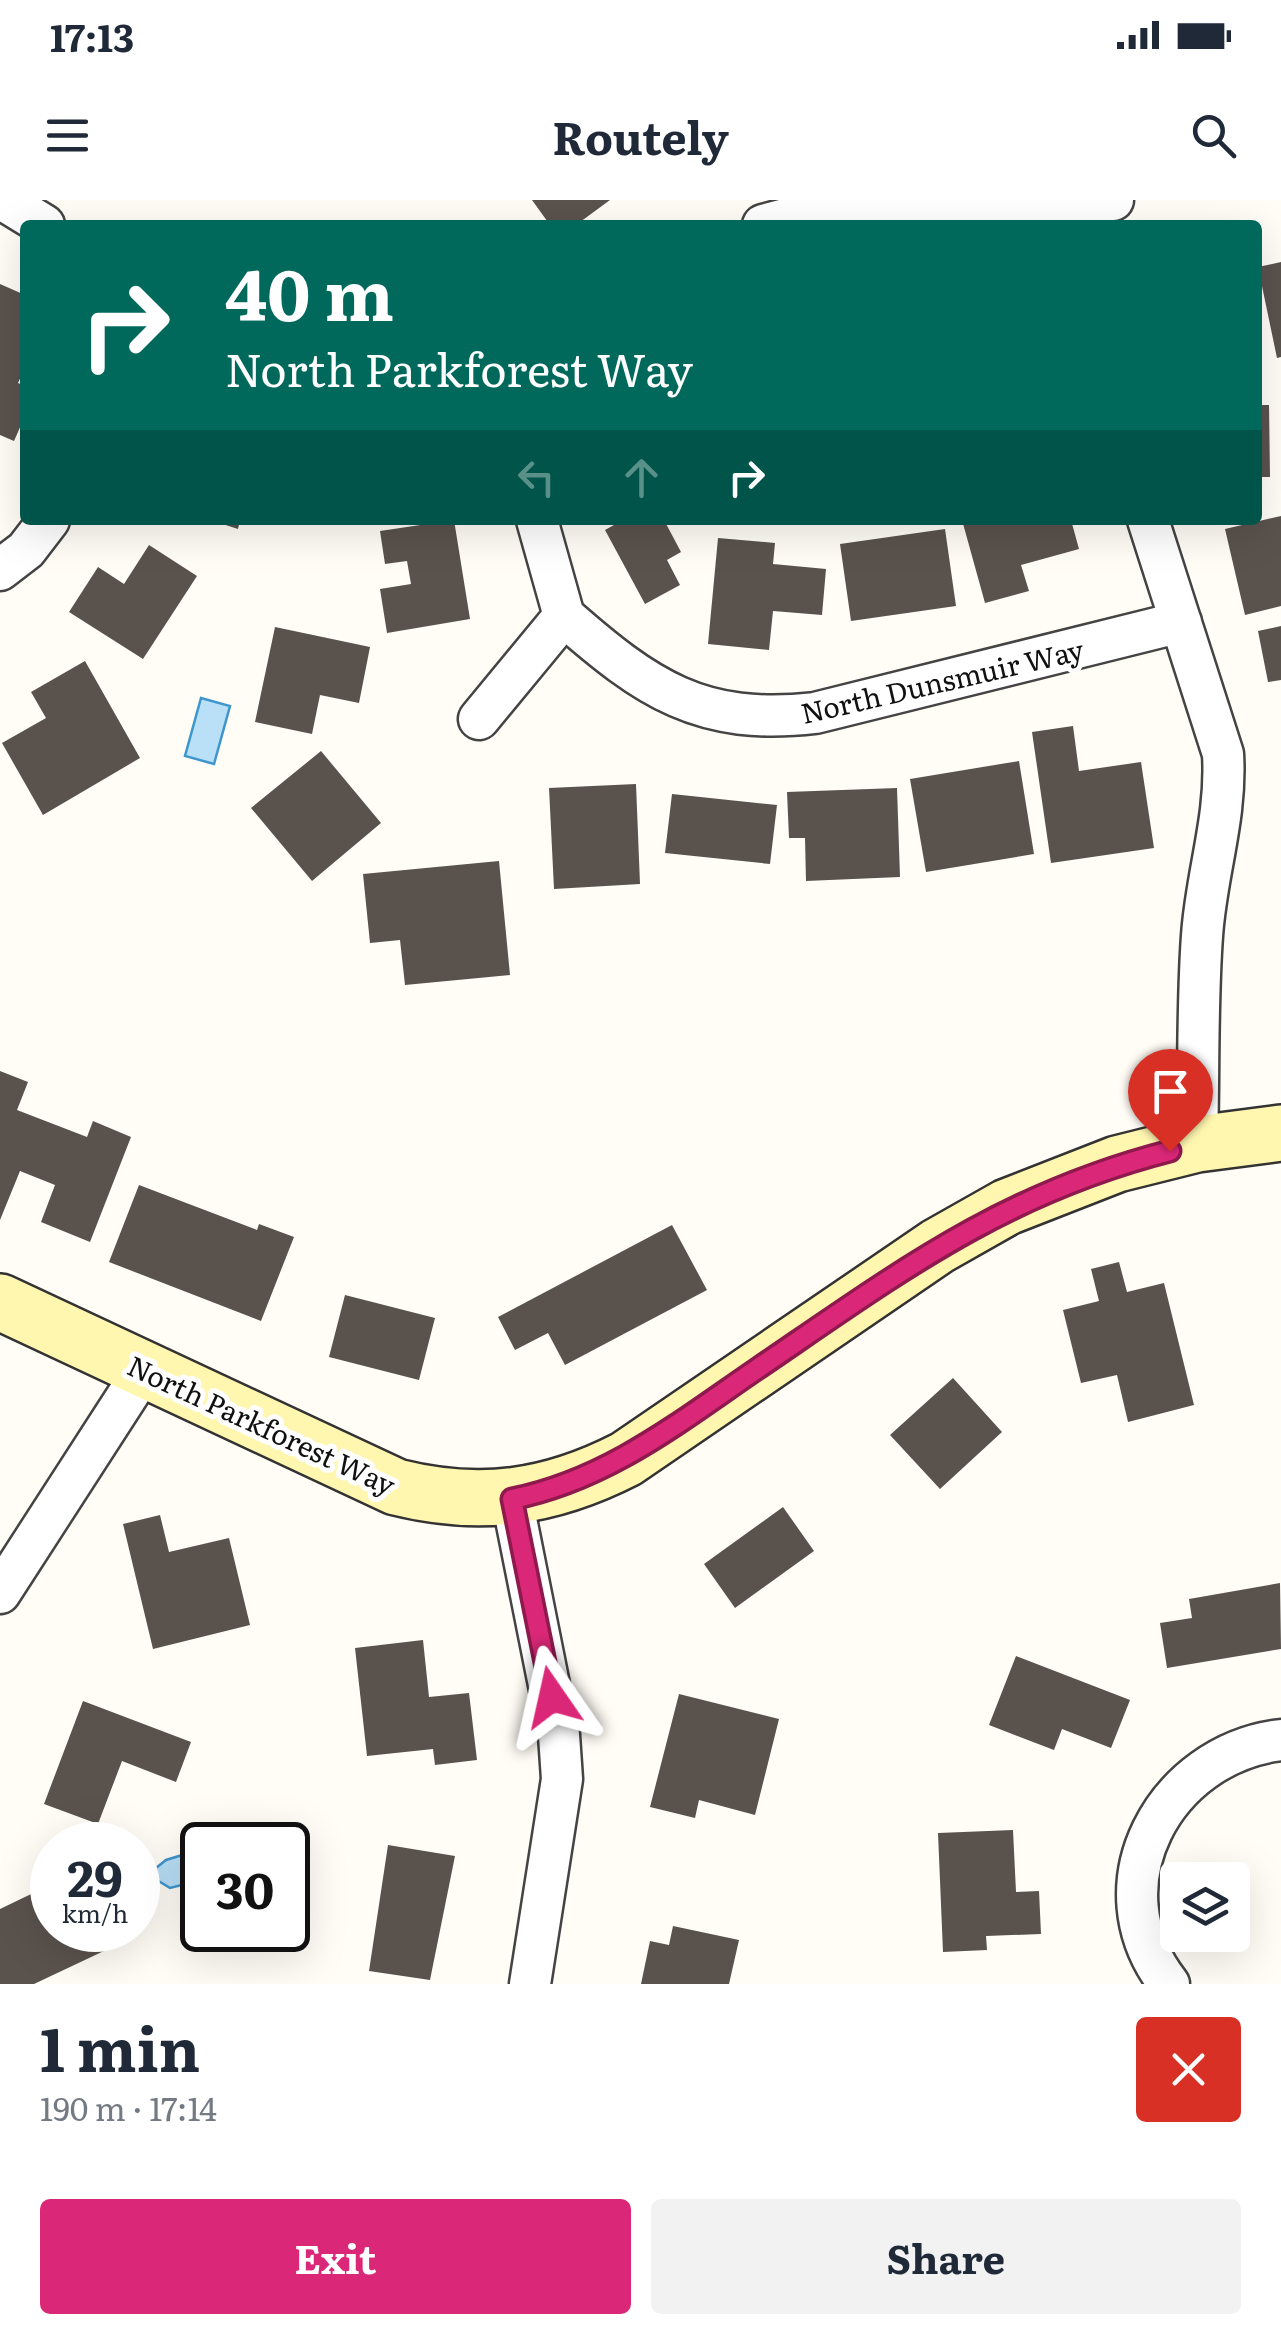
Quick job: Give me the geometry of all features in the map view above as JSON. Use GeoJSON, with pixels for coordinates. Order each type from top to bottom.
{"type":"FeatureCollection","features":[{"type":"Feature","properties":{"kind":"street"},"geometry":{"type":"LineString","coordinates":[[3,200],[36,220]]}},
{"type":"Feature","properties":{"kind":"street"},"geometry":{"type":"LineString","coordinates":[[782,220],[823,209],[1066,209],[1113,200]]}},
{"type":"Feature","properties":{"kind":"street"},"geometry":{"type":"LineString","coordinates":[[0,570],[26,550],[45,525]]}},
{"type":"Feature","properties":{"kind":"street"},"geometry":{"type":"LineString","coordinates":[[479,719],[564,616],[538,525]]}},
{"type":"Feature","properties":{"kind":"street"},"geometry":{"type":"LineString","coordinates":[[1150,525],[1213,716],[1226,793],[1202,934],[1197,1144]]}},
{"type":"Feature","properties":{"kind":"street","name":"North Dunsmuir Way"},"geometry":{"type":"LineString","coordinates":[[564,616],[623,668],[656,690],[707,709],[774,718],[815,713],[1181,622]]}},
{"type":"Feature","properties":{"kind":"street","name":"North Parkforest Way"},"geometry":{"type":"LineString","coordinates":[[0,1302],[396,1488],[434,1497],[512,1499],[550,1491],[626,1459],[938,1246],[1007,1208],[1117,1164],[1197,1144],[1281,1133]]}},
{"type":"Feature","properties":{"kind":"street"},"geometry":{"type":"LineString","coordinates":[[0,1593],[144,1370]]}},
{"type":"Feature","properties":{"kind":"street"},"geometry":{"type":"LineString","coordinates":[[512,1499],[559,1735],[562,1780],[530,1984]]}},
{"type":"Feature","properties":{"kind":"street"},"geometry":{"type":"LineString","coordinates":[[1168,1984],[1154,1966],[1139,1925],[1138,1874],[1152,1826],[1182,1784],[1226,1754],[1281,1740]]}},
{"type":"Feature","properties":{"kind":"water"},"geometry":{"type":"Polygon","coordinates":[[[201,698],[230,706],[214,764],[185,756],[201,698]]]}},
{"type":"Feature","properties":{"kind":"water"},"geometry":{"type":"Polygon","coordinates":[[[180,1856],[180,1886],[170,1888],[160,1882],[160,1865],[180,1856]]]}},
{"type":"Feature","properties":{"kind":"building"},"geometry":{"type":"Polygon","coordinates":[[[532,200],[610,200],[583,220],[546,220],[532,200]]]}},
{"type":"Feature","properties":{"kind":"building"},"geometry":{"type":"Polygon","coordinates":[[[1281,262],[1281,357],[1277,358],[1262,286],[1262,266],[1281,262]]]}},
{"type":"Feature","properties":{"kind":"building"},"geometry":{"type":"Polygon","coordinates":[[[0,284],[20,293],[20,427],[14,441],[0,435],[0,284]]]}},
{"type":"Feature","properties":{"kind":"building"},"geometry":{"type":"Polygon","coordinates":[[[1262,405],[1269,405],[1270,477],[1262,477],[1262,405]]]}},
{"type":"Feature","properties":{"kind":"building"},"geometry":{"type":"Polygon","coordinates":[[[1281,516],[1281,606],[1245,615],[1225,529],[1262,525],[1262,520],[1281,516]]]}},
{"type":"Feature","properties":{"kind":"building"},"geometry":{"type":"Polygon","coordinates":[[[455,525],[470,619],[387,633],[380,589],[411,584],[407,561],[385,564],[380,531],[455,525]]]}},
{"type":"Feature","properties":{"kind":"building"},"geometry":{"type":"Polygon","coordinates":[[[614,525],[667,525],[681,552],[667,560],[680,585],[645,604],[605,530],[614,525]]]}},
{"type":"Feature","properties":{"kind":"building"},"geometry":{"type":"Polygon","coordinates":[[[963,525],[1072,525],[1079,549],[1021,565],[1029,591],[985,603],[963,525]]]}},
{"type":"Feature","properties":{"kind":"building"},"geometry":{"type":"Polygon","coordinates":[[[945,529],[956,606],[851,621],[840,544],[945,529]]]}},
{"type":"Feature","properties":{"kind":"building"},"geometry":{"type":"Polygon","coordinates":[[[718,538],[775,543],[773,564],[826,569],[822,615],[773,611],[769,650],[708,644],[718,538]]]}},
{"type":"Feature","properties":{"kind":"building"},"geometry":{"type":"Polygon","coordinates":[[[149,545],[197,576],[143,659],[69,612],[98,567],[124,584],[149,545]]]}},
{"type":"Feature","properties":{"kind":"building"},"geometry":{"type":"Polygon","coordinates":[[[1281,626],[1281,680],[1268,682],[1258,631],[1281,626]]]}},
{"type":"Feature","properties":{"kind":"building"},"geometry":{"type":"Polygon","coordinates":[[[275,627],[370,647],[359,703],[320,695],[312,734],[255,722],[275,627]]]}},
{"type":"Feature","properties":{"kind":"building"},"geometry":{"type":"Polygon","coordinates":[[[85,661],[140,758],[43,815],[2,743],[46,718],[31,692],[85,661]]]}},
{"type":"Feature","properties":{"kind":"building"},"geometry":{"type":"Polygon","coordinates":[[[1073,726],[1079,771],[1141,762],[1154,848],[1051,863],[1032,732],[1073,726]]]}},
{"type":"Feature","properties":{"kind":"building"},"geometry":{"type":"Polygon","coordinates":[[[321,751],[381,823],[312,881],[251,808],[321,751]]]}},
{"type":"Feature","properties":{"kind":"building"},"geometry":{"type":"Polygon","coordinates":[[[1019,761],[1034,854],[926,872],[910,779],[1019,761]]]}},
{"type":"Feature","properties":{"kind":"building"},"geometry":{"type":"Polygon","coordinates":[[[636,784],[640,884],[554,889],[549,788],[636,784]]]}},
{"type":"Feature","properties":{"kind":"building"},"geometry":{"type":"Polygon","coordinates":[[[897,788],[900,877],[806,881],[805,838],[789,838],[787,792],[897,788]]]}},
{"type":"Feature","properties":{"kind":"building"},"geometry":{"type":"Polygon","coordinates":[[[672,794],[777,805],[770,864],[665,853],[672,794]]]}},
{"type":"Feature","properties":{"kind":"building"},"geometry":{"type":"Polygon","coordinates":[[[499,861],[510,975],[405,985],[400,940],[370,943],[363,874],[499,861]]]}},
{"type":"Feature","properties":{"kind":"building"},"geometry":{"type":"Polygon","coordinates":[[[0,1071],[28,1082],[17,1110],[87,1137],[93,1121],[131,1137],[90,1242],[41,1222],[55,1185],[20,1171],[0,1220],[0,1071]]]}},
{"type":"Feature","properties":{"kind":"building"},"geometry":{"type":"Polygon","coordinates":[[[139,1185],[257,1230],[259,1224],[294,1237],[261,1321],[109,1262],[139,1185]]]}},
{"type":"Feature","properties":{"kind":"building"},"geometry":{"type":"Polygon","coordinates":[[[672,1225],[707,1290],[565,1365],[548,1333],[515,1350],[498,1317],[672,1225]]]}},
{"type":"Feature","properties":{"kind":"building"},"geometry":{"type":"Polygon","coordinates":[[[1119,1262],[1127,1292],[1164,1283],[1194,1405],[1128,1422],[1117,1375],[1081,1383],[1063,1310],[1099,1301],[1091,1269],[1119,1262]]]}},
{"type":"Feature","properties":{"kind":"building"},"geometry":{"type":"Polygon","coordinates":[[[345,1295],[435,1318],[419,1380],[329,1357],[345,1295]]]}},
{"type":"Feature","properties":{"kind":"building"},"geometry":{"type":"Polygon","coordinates":[[[953,1378],[1002,1432],[940,1489],[890,1435],[953,1378]]]}},
{"type":"Feature","properties":{"kind":"building"},"geometry":{"type":"Polygon","coordinates":[[[783,1507],[814,1551],[735,1608],[704,1564],[783,1507]]]}},
{"type":"Feature","properties":{"kind":"building"},"geometry":{"type":"Polygon","coordinates":[[[160,1515],[169,1552],[229,1538],[250,1625],[153,1649],[123,1524],[160,1515]]]}},
{"type":"Feature","properties":{"kind":"building"},"geometry":{"type":"Polygon","coordinates":[[[1280,1583],[1281,1649],[1167,1668],[1160,1623],[1192,1618],[1189,1599],[1280,1583]]]}},
{"type":"Feature","properties":{"kind":"building"},"geometry":{"type":"Polygon","coordinates":[[[423,1640],[429,1697],[469,1693],[477,1760],[435,1765],[433,1749],[367,1756],[355,1648],[423,1640]]]}},
{"type":"Feature","properties":{"kind":"building"},"geometry":{"type":"Polygon","coordinates":[[[1016,1656],[1130,1700],[1111,1748],[1062,1729],[1054,1750],[989,1725],[1016,1656]]]}},
{"type":"Feature","properties":{"kind":"building"},"geometry":{"type":"Polygon","coordinates":[[[679,1694],[779,1719],[755,1815],[699,1800],[695,1818],[650,1807],[679,1694]]]}},
{"type":"Feature","properties":{"kind":"building"},"geometry":{"type":"Polygon","coordinates":[[[83,1701],[191,1742],[176,1782],[122,1761],[99,1822],[44,1804],[83,1701]]]}},
{"type":"Feature","properties":{"kind":"building"},"geometry":{"type":"Polygon","coordinates":[[[1013,1830],[1016,1892],[1039,1891],[1041,1934],[986,1936],[987,1950],[943,1952],[938,1833],[1013,1830]]]}},
{"type":"Feature","properties":{"kind":"building"},"geometry":{"type":"Polygon","coordinates":[[[388,1845],[455,1856],[430,1980],[369,1971],[388,1845]]]}},
{"type":"Feature","properties":{"kind":"building"},"geometry":{"type":"Polygon","coordinates":[[[30,1895],[30,1952],[102,1952],[34,1984],[0,1984],[0,1909],[30,1895]]]}},
{"type":"Feature","properties":{"kind":"building"},"geometry":{"type":"Polygon","coordinates":[[[673,1926],[739,1940],[729,1984],[641,1984],[650,1941],[669,1945],[673,1926]]]}},
{"type":"Feature","properties":{"kind":"route"},"geometry":{"type":"LineString","coordinates":[[552,1697],[512,1499],[590,1478],[626,1459],[938,1246],[1007,1208],[1117,1164],[1170,1151]]}}]}
